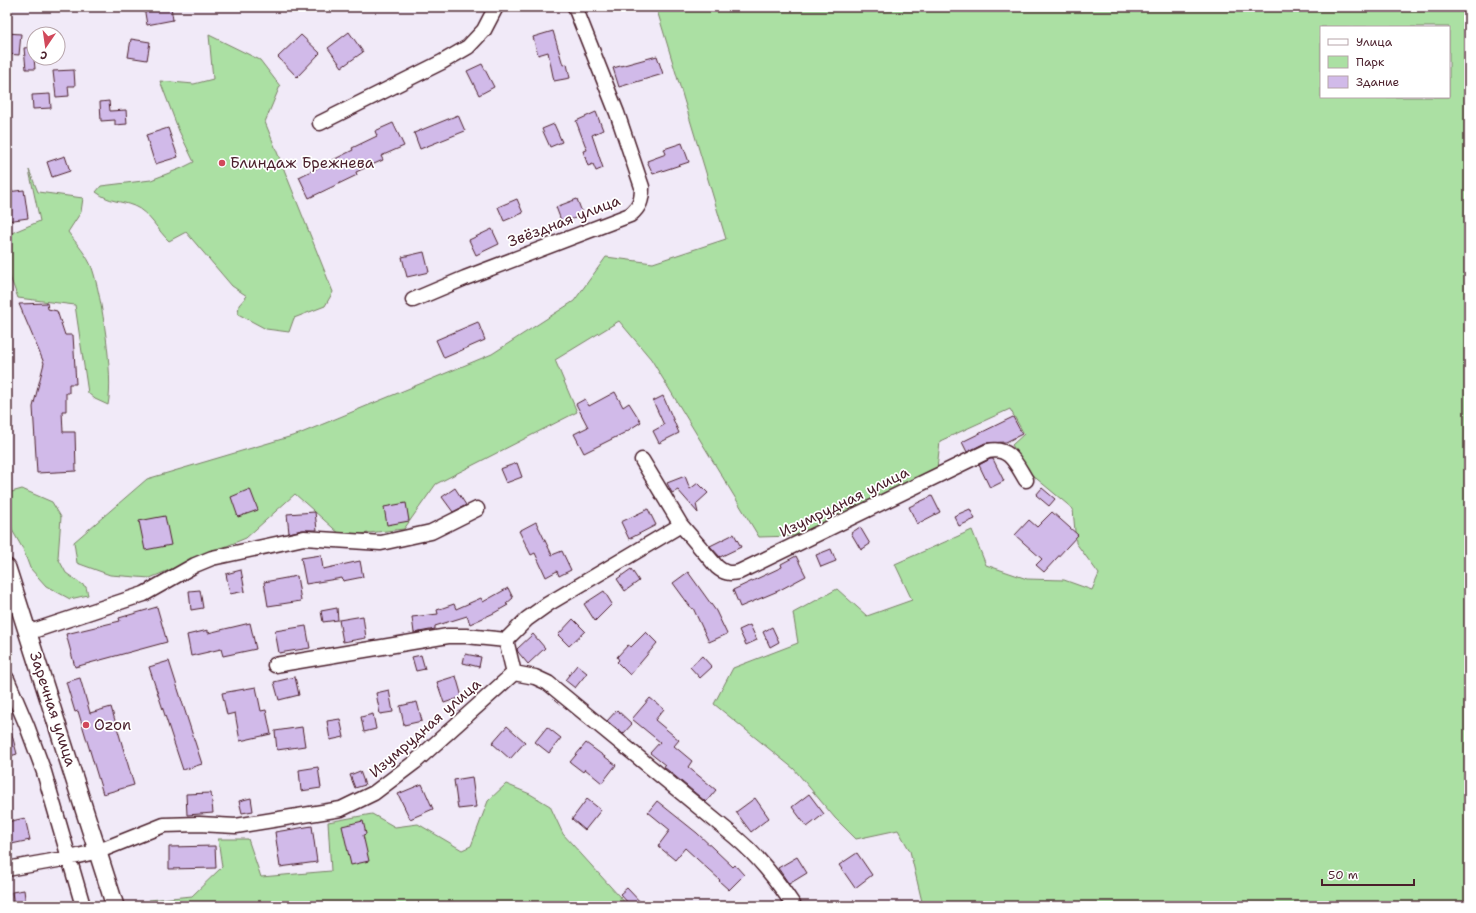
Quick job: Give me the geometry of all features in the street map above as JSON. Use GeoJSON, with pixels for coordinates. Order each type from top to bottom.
{"type":"FeatureCollection","features":[{"type":"Feature","properties":{"kind":"street"},"geometry":{"type":"LineString","coordinates":[[320,123],[442,62],[468,46],[484,30],[496,7]]}},
{"type":"Feature","properties":{"kind":"street","name":"Звёздная улица"},"geometry":{"type":"LineString","coordinates":[[413,300],[465,278],[630,215],[638,208],[642,199],[642,187],[617,113],[575,7]]}},
{"type":"Feature","properties":{"kind":"street","name":"Изумрудная улица"},"geometry":{"type":"LineString","coordinates":[[642,460],[681,525],[717,567],[723,572],[731,574],[739,572],[988,451],[997,449],[1005,452],[1012,458],[1026,480]]}},
{"type":"Feature","properties":{"kind":"street"},"geometry":{"type":"LineString","coordinates":[[27,633],[144,594],[194,565],[212,558],[304,538],[381,543],[432,532],[477,509]]}},
{"type":"Feature","properties":{"kind":"street"},"geometry":{"type":"LineString","coordinates":[[506,640],[527,619],[548,604],[681,525]]}},
{"type":"Feature","properties":{"kind":"street","name":"Заречная улица"},"geometry":{"type":"LineString","coordinates":[[7,568],[99,851],[115,906]]}},
{"type":"Feature","properties":{"kind":"street"},"geometry":{"type":"LineString","coordinates":[[276,665],[448,636],[466,636],[506,640]]}},
{"type":"Feature","properties":{"kind":"street"},"geometry":{"type":"LineString","coordinates":[[506,640],[514,673],[535,676],[548,683],[734,836],[753,852],[771,872],[794,906]]}},
{"type":"Feature","properties":{"kind":"street","name":"Изумрудная улица"},"geometry":{"type":"LineString","coordinates":[[7,869],[99,851],[164,825],[251,825],[342,809],[358,803],[374,793],[415,762],[514,673]]}},
{"type":"Feature","properties":{"kind":"street"},"geometry":{"type":"LineString","coordinates":[[7,679],[28,726],[44,772],[83,906]]}},
{"type":"Feature","properties":{"kind":"green space"},"geometry":{"type":"Polygon","coordinates":[[[656,7],[1469,7],[1469,906],[923,906],[910,851],[898,830],[856,839],[835,818],[794,769],[714,704],[733,668],[798,643],[793,613],[837,589],[867,616],[912,600],[895,564],[972,530],[986,565],[1027,579],[1064,580],[1092,590],[1099,574],[1076,543],[1073,509],[1031,474],[1012,445],[1024,434],[1010,409],[940,441],[937,469],[794,536],[759,537],[651,359],[619,321],[555,360],[577,412],[436,484],[404,529],[342,536],[295,494],[246,538],[150,578],[110,575],[77,563],[74,542],[147,479],[299,434],[492,354],[574,301],[606,257],[653,263],[726,239],[656,7]]]}},
{"type":"Feature","properties":{"kind":"green space"},"geometry":{"type":"Polygon","coordinates":[[[209,35],[260,60],[280,86],[265,122],[333,292],[325,306],[294,318],[289,332],[266,329],[238,314],[239,305],[247,296],[232,286],[186,232],[169,241],[149,217],[139,209],[129,204],[106,198],[96,192],[101,186],[151,180],[194,162],[179,131],[160,81],[194,84],[213,79],[209,35]]]}},
{"type":"Feature","properties":{"kind":"green space"},"geometry":{"type":"Polygon","coordinates":[[[29,170],[38,192],[83,198],[81,212],[68,232],[87,258],[92,268],[100,298],[108,357],[108,405],[95,399],[88,393],[75,305],[18,298],[7,269],[7,235],[40,221],[29,170]]]}},
{"type":"Feature","properties":{"kind":"green space"},"geometry":{"type":"Polygon","coordinates":[[[22,489],[52,502],[61,517],[58,558],[66,573],[86,587],[88,595],[70,599],[46,586],[30,568],[23,549],[12,530],[8,493],[22,489]]]}},
{"type":"Feature","properties":{"kind":"green space"},"geometry":{"type":"Polygon","coordinates":[[[506,784],[530,794],[550,806],[563,834],[628,906],[150,906],[149,900],[192,896],[222,867],[218,839],[248,839],[261,877],[331,871],[328,822],[372,814],[395,827],[418,824],[462,850],[471,846],[488,801],[506,784]]]}},
{"type":"Feature","properties":{"kind":"building"},"geometry":{"type":"Polygon","coordinates":[[[144,7],[171,7],[173,20],[147,25],[144,7]]]}},
{"type":"Feature","properties":{"kind":"building"},"geometry":{"type":"Polygon","coordinates":[[[553,31],[563,65],[567,64],[570,78],[554,81],[548,52],[538,55],[533,37],[553,31]]]}},
{"type":"Feature","properties":{"kind":"building"},"geometry":{"type":"Polygon","coordinates":[[[349,32],[363,52],[342,67],[328,48],[349,32]]]}},
{"type":"Feature","properties":{"kind":"building"},"geometry":{"type":"Polygon","coordinates":[[[7,33],[21,34],[19,55],[7,54],[7,33]]]}},
{"type":"Feature","properties":{"kind":"building"},"geometry":{"type":"Polygon","coordinates":[[[301,35],[320,53],[297,77],[278,57],[301,35]]]}},
{"type":"Feature","properties":{"kind":"building"},"geometry":{"type":"Polygon","coordinates":[[[131,39],[150,42],[147,60],[128,57],[131,39]]]}},
{"type":"Feature","properties":{"kind":"building"},"geometry":{"type":"Polygon","coordinates":[[[24,48],[26,48],[26,66],[35,66],[35,69],[26,69],[24,48]]]}},
{"type":"Feature","properties":{"kind":"building"},"geometry":{"type":"Polygon","coordinates":[[[657,56],[663,74],[619,87],[613,68],[657,56]]]}},
{"type":"Feature","properties":{"kind":"building"},"geometry":{"type":"Polygon","coordinates":[[[482,64],[494,87],[479,95],[467,71],[482,64]]]}},
{"type":"Feature","properties":{"kind":"building"},"geometry":{"type":"Polygon","coordinates":[[[74,70],[75,86],[68,86],[69,96],[56,97],[53,71],[74,70]]]}},
{"type":"Feature","properties":{"kind":"building"},"geometry":{"type":"Polygon","coordinates":[[[50,94],[51,108],[33,109],[32,95],[50,94]]]}},
{"type":"Feature","properties":{"kind":"building"},"geometry":{"type":"Polygon","coordinates":[[[109,101],[110,111],[126,110],[127,124],[115,125],[115,120],[101,121],[100,102],[109,101]]]}},
{"type":"Feature","properties":{"kind":"building"},"geometry":{"type":"Polygon","coordinates":[[[596,112],[603,130],[592,135],[603,168],[596,171],[593,164],[588,166],[583,151],[587,150],[576,121],[596,112]]]}},
{"type":"Feature","properties":{"kind":"building"},"geometry":{"type":"Polygon","coordinates":[[[458,115],[465,131],[420,149],[414,133],[458,115]]]}},
{"type":"Feature","properties":{"kind":"building"},"geometry":{"type":"Polygon","coordinates":[[[393,123],[404,146],[381,156],[383,160],[356,172],[357,175],[309,198],[299,177],[353,150],[352,148],[377,136],[375,131],[393,123]]]}},
{"type":"Feature","properties":{"kind":"building"},"geometry":{"type":"Polygon","coordinates":[[[554,124],[562,142],[550,147],[542,129],[554,124]]]}},
{"type":"Feature","properties":{"kind":"building"},"geometry":{"type":"Polygon","coordinates":[[[168,128],[178,157],[155,164],[146,135],[168,128]]]}},
{"type":"Feature","properties":{"kind":"building"},"geometry":{"type":"Polygon","coordinates":[[[682,143],[689,162],[653,174],[647,161],[666,154],[664,149],[682,143]]]}},
{"type":"Feature","properties":{"kind":"building"},"geometry":{"type":"Polygon","coordinates":[[[65,156],[70,171],[52,177],[47,162],[65,156]]]}},
{"type":"Feature","properties":{"kind":"building"},"geometry":{"type":"Polygon","coordinates":[[[24,190],[28,218],[7,221],[7,192],[24,190]]]}},
{"type":"Feature","properties":{"kind":"building"},"geometry":{"type":"Polygon","coordinates":[[[517,199],[523,213],[504,221],[498,207],[517,199]]]}},
{"type":"Feature","properties":{"kind":"building"},"geometry":{"type":"Polygon","coordinates":[[[577,199],[583,215],[562,223],[556,207],[577,199]]]}},
{"type":"Feature","properties":{"kind":"building"},"geometry":{"type":"Polygon","coordinates":[[[492,229],[499,244],[476,255],[469,240],[492,229]]]}},
{"type":"Feature","properties":{"kind":"building"},"geometry":{"type":"Polygon","coordinates":[[[424,252],[429,272],[407,277],[402,257],[424,252]]]}},
{"type":"Feature","properties":{"kind":"building"},"geometry":{"type":"Polygon","coordinates":[[[47,303],[48,309],[57,311],[65,335],[73,335],[76,384],[69,384],[69,393],[66,393],[66,411],[62,411],[63,432],[75,432],[76,471],[37,473],[33,407],[44,363],[19,304],[47,303]]]}},
{"type":"Feature","properties":{"kind":"building"},"geometry":{"type":"Polygon","coordinates":[[[478,322],[485,340],[444,358],[436,340],[478,322]]]}},
{"type":"Feature","properties":{"kind":"building"},"geometry":{"type":"Polygon","coordinates":[[[615,392],[623,407],[629,403],[641,422],[624,433],[584,453],[574,434],[588,427],[576,404],[585,399],[589,406],[615,392]]]}},
{"type":"Feature","properties":{"kind":"building"},"geometry":{"type":"Polygon","coordinates":[[[663,396],[679,433],[659,443],[653,431],[664,425],[653,401],[663,396]]]}},
{"type":"Feature","properties":{"kind":"building"},"geometry":{"type":"Polygon","coordinates":[[[1013,417],[1022,434],[1006,442],[985,443],[967,452],[962,442],[1013,417]]]}},
{"type":"Feature","properties":{"kind":"building"},"geometry":{"type":"Polygon","coordinates":[[[993,459],[1004,481],[990,488],[979,465],[993,459]]]}},
{"type":"Feature","properties":{"kind":"building"},"geometry":{"type":"Polygon","coordinates":[[[517,463],[522,477],[506,483],[500,469],[517,463]]]}},
{"type":"Feature","properties":{"kind":"building"},"geometry":{"type":"Polygon","coordinates":[[[685,476],[690,489],[698,483],[708,493],[696,504],[698,513],[678,490],[672,493],[667,483],[685,476]]]}},
{"type":"Feature","properties":{"kind":"building"},"geometry":{"type":"Polygon","coordinates":[[[455,488],[466,505],[453,512],[442,497],[455,488]]]}},
{"type":"Feature","properties":{"kind":"building"},"geometry":{"type":"Polygon","coordinates":[[[1042,488],[1055,499],[1049,506],[1036,495],[1042,488]]]}},
{"type":"Feature","properties":{"kind":"building"},"geometry":{"type":"Polygon","coordinates":[[[250,489],[258,510],[238,517],[231,497],[250,489]]]}},
{"type":"Feature","properties":{"kind":"building"},"geometry":{"type":"Polygon","coordinates":[[[932,496],[940,512],[917,524],[909,507],[932,496]]]}},
{"type":"Feature","properties":{"kind":"building"},"geometry":{"type":"Polygon","coordinates":[[[406,503],[409,521],[387,525],[384,507],[406,503]]]}},
{"type":"Feature","properties":{"kind":"building"},"geometry":{"type":"Polygon","coordinates":[[[648,509],[656,525],[629,539],[621,522],[648,509]]]}},
{"type":"Feature","properties":{"kind":"building"},"geometry":{"type":"Polygon","coordinates":[[[970,509],[975,519],[959,526],[954,516],[970,509]]]}},
{"type":"Feature","properties":{"kind":"building"},"geometry":{"type":"Polygon","coordinates":[[[315,512],[317,530],[302,530],[289,533],[287,514],[315,512]]]}},
{"type":"Feature","properties":{"kind":"building"},"geometry":{"type":"Polygon","coordinates":[[[1052,512],[1078,535],[1044,572],[1036,565],[1042,559],[1015,535],[1029,520],[1037,527],[1052,512]]]}},
{"type":"Feature","properties":{"kind":"building"},"geometry":{"type":"Polygon","coordinates":[[[165,516],[171,545],[145,550],[139,521],[165,516]]]}},
{"type":"Feature","properties":{"kind":"building"},"geometry":{"type":"Polygon","coordinates":[[[536,522],[552,555],[562,551],[571,570],[559,576],[557,571],[546,577],[535,553],[531,555],[519,531],[536,522]]]}},
{"type":"Feature","properties":{"kind":"building"},"geometry":{"type":"Polygon","coordinates":[[[860,527],[870,544],[861,550],[851,533],[860,527]]]}},
{"type":"Feature","properties":{"kind":"building"},"geometry":{"type":"Polygon","coordinates":[[[734,534],[741,547],[720,557],[710,546],[734,534]]]}},
{"type":"Feature","properties":{"kind":"building"},"geometry":{"type":"Polygon","coordinates":[[[831,549],[836,561],[821,567],[816,555],[831,549]]]}},
{"type":"Feature","properties":{"kind":"building"},"geometry":{"type":"Polygon","coordinates":[[[321,555],[323,569],[360,561],[363,577],[343,581],[342,578],[306,584],[301,558],[321,555]]]}},
{"type":"Feature","properties":{"kind":"building"},"geometry":{"type":"Polygon","coordinates":[[[796,556],[806,576],[778,591],[740,607],[733,590],[782,567],[781,564],[796,556]]]}},
{"type":"Feature","properties":{"kind":"building"},"geometry":{"type":"Polygon","coordinates":[[[631,569],[639,581],[625,591],[617,579],[631,569]]]}},
{"type":"Feature","properties":{"kind":"building"},"geometry":{"type":"Polygon","coordinates":[[[241,570],[245,591],[230,594],[226,574],[241,570]]]}},
{"type":"Feature","properties":{"kind":"building"},"geometry":{"type":"Polygon","coordinates":[[[688,572],[716,611],[727,634],[709,642],[693,608],[692,609],[673,583],[688,572]]]}},
{"type":"Feature","properties":{"kind":"building"},"geometry":{"type":"Polygon","coordinates":[[[297,576],[301,601],[268,606],[264,582],[297,576]]]}},
{"type":"Feature","properties":{"kind":"building"},"geometry":{"type":"Polygon","coordinates":[[[508,588],[513,598],[506,604],[508,605],[494,613],[470,624],[467,616],[435,626],[435,629],[414,633],[412,617],[438,614],[437,610],[454,604],[456,609],[481,598],[483,602],[508,588]]]}},
{"type":"Feature","properties":{"kind":"building"},"geometry":{"type":"Polygon","coordinates":[[[200,590],[203,608],[191,610],[189,591],[200,590]]]}},
{"type":"Feature","properties":{"kind":"building"},"geometry":{"type":"Polygon","coordinates":[[[604,591],[612,604],[595,621],[584,604],[604,591]]]}},
{"type":"Feature","properties":{"kind":"building"},"geometry":{"type":"Polygon","coordinates":[[[157,607],[167,642],[75,667],[66,634],[120,621],[119,618],[157,607]]]}},
{"type":"Feature","properties":{"kind":"building"},"geometry":{"type":"Polygon","coordinates":[[[337,608],[338,620],[323,622],[321,611],[337,608]]]}},
{"type":"Feature","properties":{"kind":"building"},"geometry":{"type":"Polygon","coordinates":[[[363,616],[366,638],[343,642],[339,620],[363,616]]]}},
{"type":"Feature","properties":{"kind":"building"},"geometry":{"type":"Polygon","coordinates":[[[573,619],[585,631],[569,646],[558,635],[573,619]]]}},
{"type":"Feature","properties":{"kind":"building"},"geometry":{"type":"Polygon","coordinates":[[[250,623],[256,649],[223,656],[221,649],[191,656],[187,635],[208,630],[208,633],[250,623]]]}},
{"type":"Feature","properties":{"kind":"building"},"geometry":{"type":"Polygon","coordinates":[[[750,625],[757,640],[746,645],[739,630],[750,625]]]}},
{"type":"Feature","properties":{"kind":"building"},"geometry":{"type":"Polygon","coordinates":[[[306,626],[310,648],[279,653],[275,631],[306,626]]]}},
{"type":"Feature","properties":{"kind":"building"},"geometry":{"type":"Polygon","coordinates":[[[772,627],[779,642],[770,647],[763,632],[772,627]]]}},
{"type":"Feature","properties":{"kind":"building"},"geometry":{"type":"Polygon","coordinates":[[[646,632],[657,643],[630,675],[617,662],[619,660],[617,657],[628,645],[631,647],[646,632]]]}},
{"type":"Feature","properties":{"kind":"building"},"geometry":{"type":"Polygon","coordinates":[[[533,634],[545,648],[528,664],[517,649],[533,634]]]}},
{"type":"Feature","properties":{"kind":"building"},"geometry":{"type":"Polygon","coordinates":[[[465,654],[481,657],[479,667],[463,663],[465,654]]]}},
{"type":"Feature","properties":{"kind":"building"},"geometry":{"type":"Polygon","coordinates":[[[421,655],[425,669],[416,671],[412,657],[421,655]]]}},
{"type":"Feature","properties":{"kind":"building"},"geometry":{"type":"Polygon","coordinates":[[[702,656],[712,667],[700,678],[690,667],[702,656]]]}},
{"type":"Feature","properties":{"kind":"building"},"geometry":{"type":"Polygon","coordinates":[[[169,661],[202,764],[183,770],[149,667],[169,661]]]}},
{"type":"Feature","properties":{"kind":"building"},"geometry":{"type":"Polygon","coordinates":[[[577,665],[587,673],[575,688],[565,680],[577,665]]]}},
{"type":"Feature","properties":{"kind":"building"},"geometry":{"type":"Polygon","coordinates":[[[456,676],[462,697],[444,703],[437,682],[456,676]]]}},
{"type":"Feature","properties":{"kind":"building"},"geometry":{"type":"Polygon","coordinates":[[[295,677],[299,695],[279,700],[274,682],[295,677]]]}},
{"type":"Feature","properties":{"kind":"building"},"geometry":{"type":"Polygon","coordinates":[[[80,678],[90,713],[111,707],[134,785],[103,794],[78,711],[75,712],[66,682],[80,678]]]}},
{"type":"Feature","properties":{"kind":"building"},"geometry":{"type":"Polygon","coordinates":[[[256,687],[261,711],[266,710],[271,734],[240,741],[235,713],[227,715],[222,693],[256,687]]]}},
{"type":"Feature","properties":{"kind":"building"},"geometry":{"type":"Polygon","coordinates":[[[389,690],[393,712],[380,714],[376,693],[389,690]]]}},
{"type":"Feature","properties":{"kind":"building"},"geometry":{"type":"Polygon","coordinates":[[[650,698],[664,709],[655,720],[679,740],[674,746],[692,761],[688,767],[716,790],[706,802],[664,767],[665,765],[650,753],[660,742],[632,719],[650,698]]]}},
{"type":"Feature","properties":{"kind":"building"},"geometry":{"type":"Polygon","coordinates":[[[417,702],[422,721],[404,725],[400,706],[417,702]]]}},
{"type":"Feature","properties":{"kind":"building"},"geometry":{"type":"Polygon","coordinates":[[[617,710],[632,724],[623,734],[607,721],[617,710]]]}},
{"type":"Feature","properties":{"kind":"building"},"geometry":{"type":"Polygon","coordinates":[[[373,714],[376,729],[364,732],[361,717],[373,714]]]}},
{"type":"Feature","properties":{"kind":"building"},"geometry":{"type":"Polygon","coordinates":[[[340,719],[344,737],[330,740],[327,721],[340,719]]]}},
{"type":"Feature","properties":{"kind":"building"},"geometry":{"type":"Polygon","coordinates":[[[507,726],[525,742],[510,759],[492,743],[507,726]]]}},
{"type":"Feature","properties":{"kind":"building"},"geometry":{"type":"Polygon","coordinates":[[[7,727],[10,727],[17,754],[7,757],[7,727]]]}},
{"type":"Feature","properties":{"kind":"building"},"geometry":{"type":"Polygon","coordinates":[[[302,727],[305,746],[277,750],[275,731],[302,727]]]}},
{"type":"Feature","properties":{"kind":"building"},"geometry":{"type":"Polygon","coordinates":[[[547,727],[561,738],[549,753],[535,742],[547,727]]]}},
{"type":"Feature","properties":{"kind":"building"},"geometry":{"type":"Polygon","coordinates":[[[586,743],[616,765],[602,783],[585,769],[583,772],[570,762],[586,743]]]}},
{"type":"Feature","properties":{"kind":"building"},"geometry":{"type":"Polygon","coordinates":[[[318,767],[321,788],[301,791],[299,770],[318,767]]]}},
{"type":"Feature","properties":{"kind":"building"},"geometry":{"type":"Polygon","coordinates":[[[360,771],[365,785],[355,788],[350,775],[360,771]]]}},
{"type":"Feature","properties":{"kind":"building"},"geometry":{"type":"Polygon","coordinates":[[[472,777],[476,807],[458,809],[454,780],[472,777]]]}},
{"type":"Feature","properties":{"kind":"building"},"geometry":{"type":"Polygon","coordinates":[[[422,784],[433,809],[410,819],[398,794],[422,784]]]}},
{"type":"Feature","properties":{"kind":"building"},"geometry":{"type":"Polygon","coordinates":[[[211,793],[213,813],[187,815],[186,794],[211,793]]]}},
{"type":"Feature","properties":{"kind":"building"},"geometry":{"type":"Polygon","coordinates":[[[809,794],[824,814],[807,827],[792,807],[809,794]]]}},
{"type":"Feature","properties":{"kind":"building"},"geometry":{"type":"Polygon","coordinates":[[[251,798],[253,811],[242,813],[239,801],[251,798]]]}},
{"type":"Feature","properties":{"kind":"building"},"geometry":{"type":"Polygon","coordinates":[[[755,798],[769,818],[751,832],[736,812],[755,798]]]}},
{"type":"Feature","properties":{"kind":"building"},"geometry":{"type":"Polygon","coordinates":[[[587,799],[601,810],[585,830],[572,819],[587,799]]]}},
{"type":"Feature","properties":{"kind":"building"},"geometry":{"type":"Polygon","coordinates":[[[657,801],[697,833],[733,867],[735,865],[744,875],[729,890],[685,848],[675,860],[658,846],[670,830],[648,812],[657,801]]]}},
{"type":"Feature","properties":{"kind":"building"},"geometry":{"type":"Polygon","coordinates":[[[25,818],[30,840],[7,845],[7,822],[25,818]]]}},
{"type":"Feature","properties":{"kind":"building"},"geometry":{"type":"Polygon","coordinates":[[[363,821],[366,834],[363,835],[369,861],[351,865],[342,826],[363,821]]]}},
{"type":"Feature","properties":{"kind":"building"},"geometry":{"type":"Polygon","coordinates":[[[312,826],[317,862],[280,867],[275,832],[312,826]]]}},
{"type":"Feature","properties":{"kind":"building"},"geometry":{"type":"Polygon","coordinates":[[[215,846],[216,868],[169,869],[169,847],[215,846]]]}},
{"type":"Feature","properties":{"kind":"building"},"geometry":{"type":"Polygon","coordinates":[[[857,853],[872,875],[855,888],[839,865],[857,853]]]}},
{"type":"Feature","properties":{"kind":"building"},"geometry":{"type":"Polygon","coordinates":[[[797,857],[807,873],[789,884],[778,868],[797,857]]]}},
{"type":"Feature","properties":{"kind":"building"},"geometry":{"type":"Polygon","coordinates":[[[627,888],[644,906],[631,906],[620,894],[627,888]]]}},
{"type":"Feature","properties":{"kind":"building"},"geometry":{"type":"Polygon","coordinates":[[[24,890],[26,906],[14,906],[12,892],[24,890]]]}},
{"type":"Feature","properties":{"kind":"place","name":"Блиндаж Брежнева"},"geometry":{"type":"Point","coordinates":[222,163]}},
{"type":"Feature","properties":{"kind":"place","name":"Ozon"},"geometry":{"type":"Point","coordinates":[86,725]}}]}
